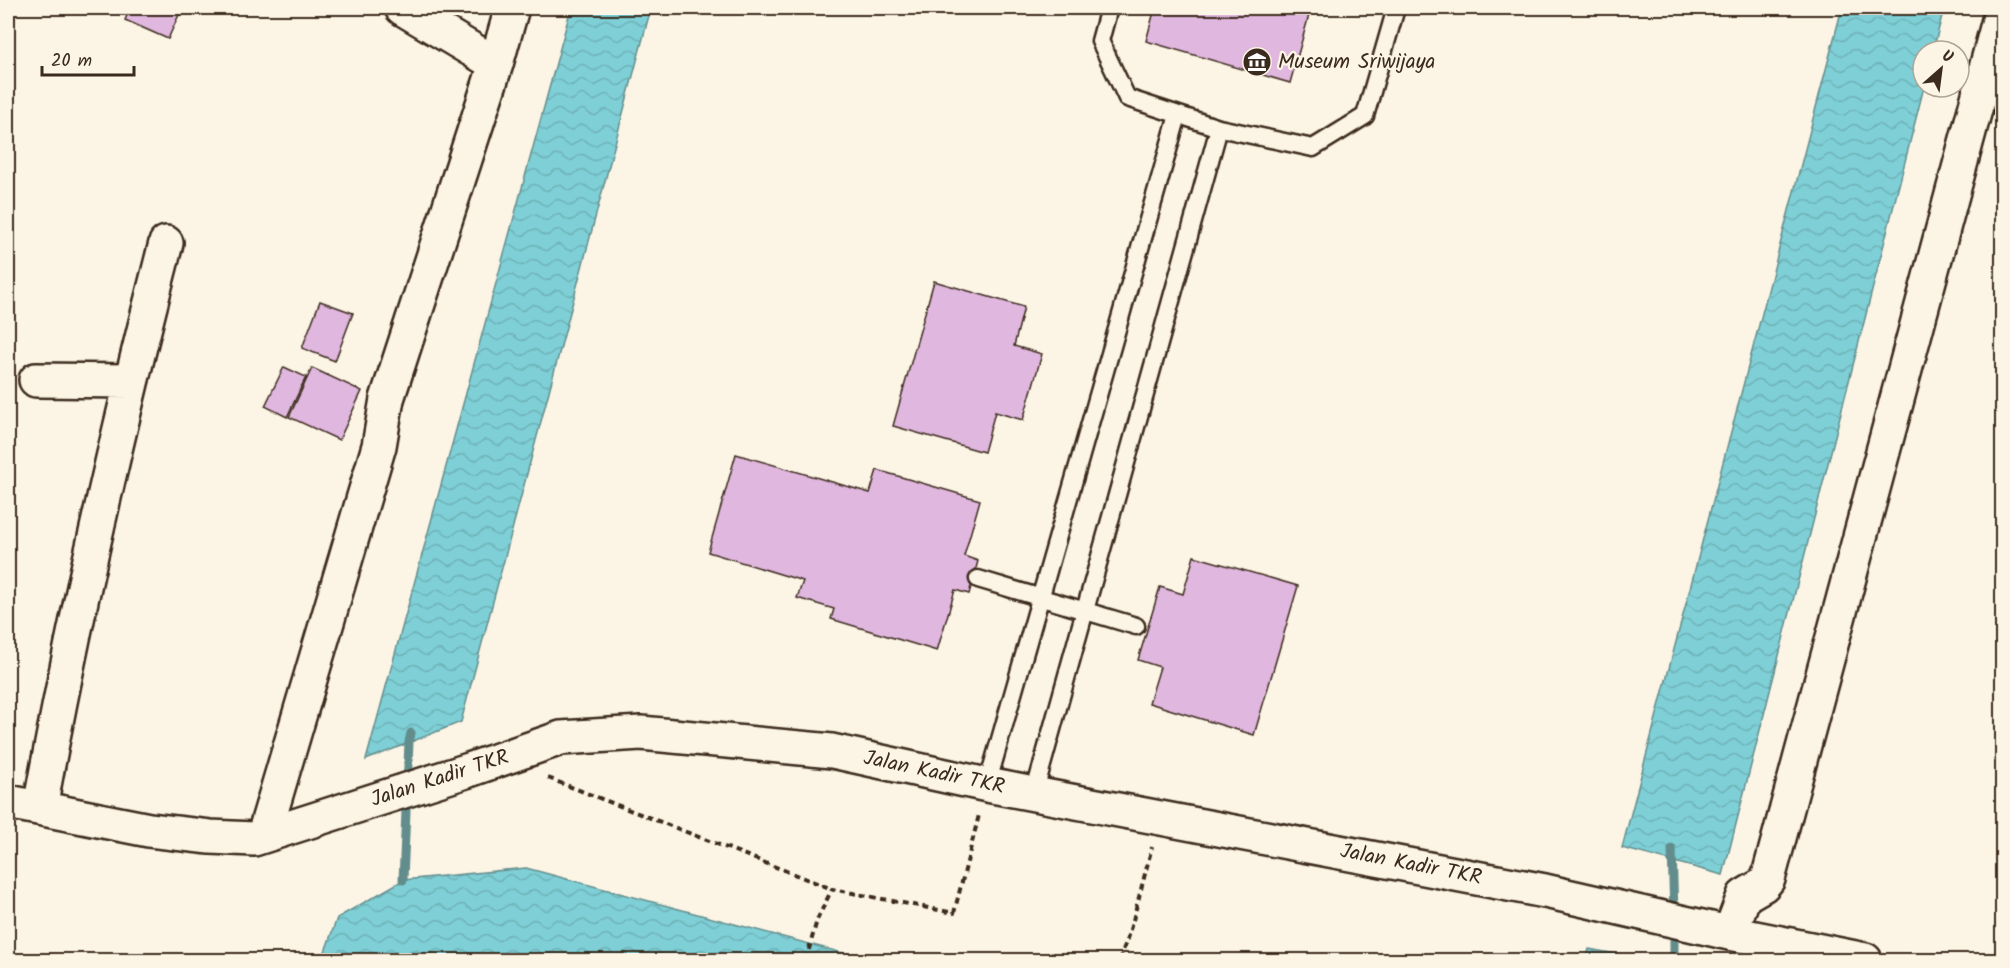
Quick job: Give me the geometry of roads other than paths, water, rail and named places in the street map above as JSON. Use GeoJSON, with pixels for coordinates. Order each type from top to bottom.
{"type":"FeatureCollection","features":[{"type":"Feature","properties":{"kind":"street"},"geometry":{"type":"LineString","coordinates":[[402,8],[496,64]]}},
{"type":"Feature","properties":{"kind":"street"},"geometry":{"type":"LineString","coordinates":[[270,833],[379,446],[387,399],[496,64],[512,8]]}},
{"type":"Feature","properties":{"kind":"street"},"geometry":{"type":"LineString","coordinates":[[1725,932],[1744,896],[1768,879],[2002,9]]}},
{"type":"Feature","properties":{"kind":"street"},"geometry":{"type":"LineString","coordinates":[[40,807],[62,686],[131,381],[166,243]]}},
{"type":"Feature","properties":{"kind":"street"},"geometry":{"type":"LineString","coordinates":[[36,380],[131,381]]}},
{"type":"Feature","properties":{"kind":"street","name":"Jalan Kadir TKR"},"geometry":{"type":"LineString","coordinates":[[8,802],[149,830],[254,839],[561,738],[641,733],[832,752],[987,785],[1545,891],[1725,932],[1865,960]]}},
{"type":"Feature","properties":{"kind":"lane"},"geometry":{"type":"LineString","coordinates":[[1109,8],[1100,41],[1127,98],[1219,128],[1313,148],[1365,116],[1396,8]]}},
{"type":"Feature","properties":{"kind":"lane"},"geometry":{"type":"LineString","coordinates":[[987,785],[1178,115]]}},
{"type":"Feature","properties":{"kind":"lane"},"geometry":{"type":"LineString","coordinates":[[1034,794],[1219,128]]}},
{"type":"Feature","properties":{"kind":"lane"},"geometry":{"type":"LineString","coordinates":[[978,579],[1136,626]]}},
{"type":"Feature","properties":{"kind":"water"},"geometry":{"type":"Polygon","coordinates":[[[571,8],[651,8],[461,722],[366,760],[571,8]]]}},
{"type":"Feature","properties":{"kind":"water"},"geometry":{"type":"Polygon","coordinates":[[[1842,8],[1944,8],[1936,39],[1911,39],[1911,99],[1921,99],[1723,875],[1622,848],[1842,8]]]}},
{"type":"Feature","properties":{"kind":"water"},"geometry":{"type":"Polygon","coordinates":[[[526,868],[869,960],[322,960],[337,918],[403,880],[526,868]]]}},
{"type":"Feature","properties":{"kind":"water"},"geometry":{"type":"Polygon","coordinates":[[[1589,949],[1648,960],[1586,960],[1589,949]]]}},
{"type":"Feature","properties":{"kind":"waterway"},"geometry":{"type":"LineString","coordinates":[[403,880],[411,733]]}},
{"type":"Feature","properties":{"kind":"waterway"},"geometry":{"type":"LineString","coordinates":[[1672,849],[1674,913]]}},
{"type":"Feature","properties":{"kind":"waterway"},"geometry":{"type":"LineString","coordinates":[[1674,927],[1674,960]]}},
{"type":"Feature","properties":{"kind":"place","name":"Museum Sriwijaya"},"geometry":{"type":"Point","coordinates":[1257,62]}}]}
